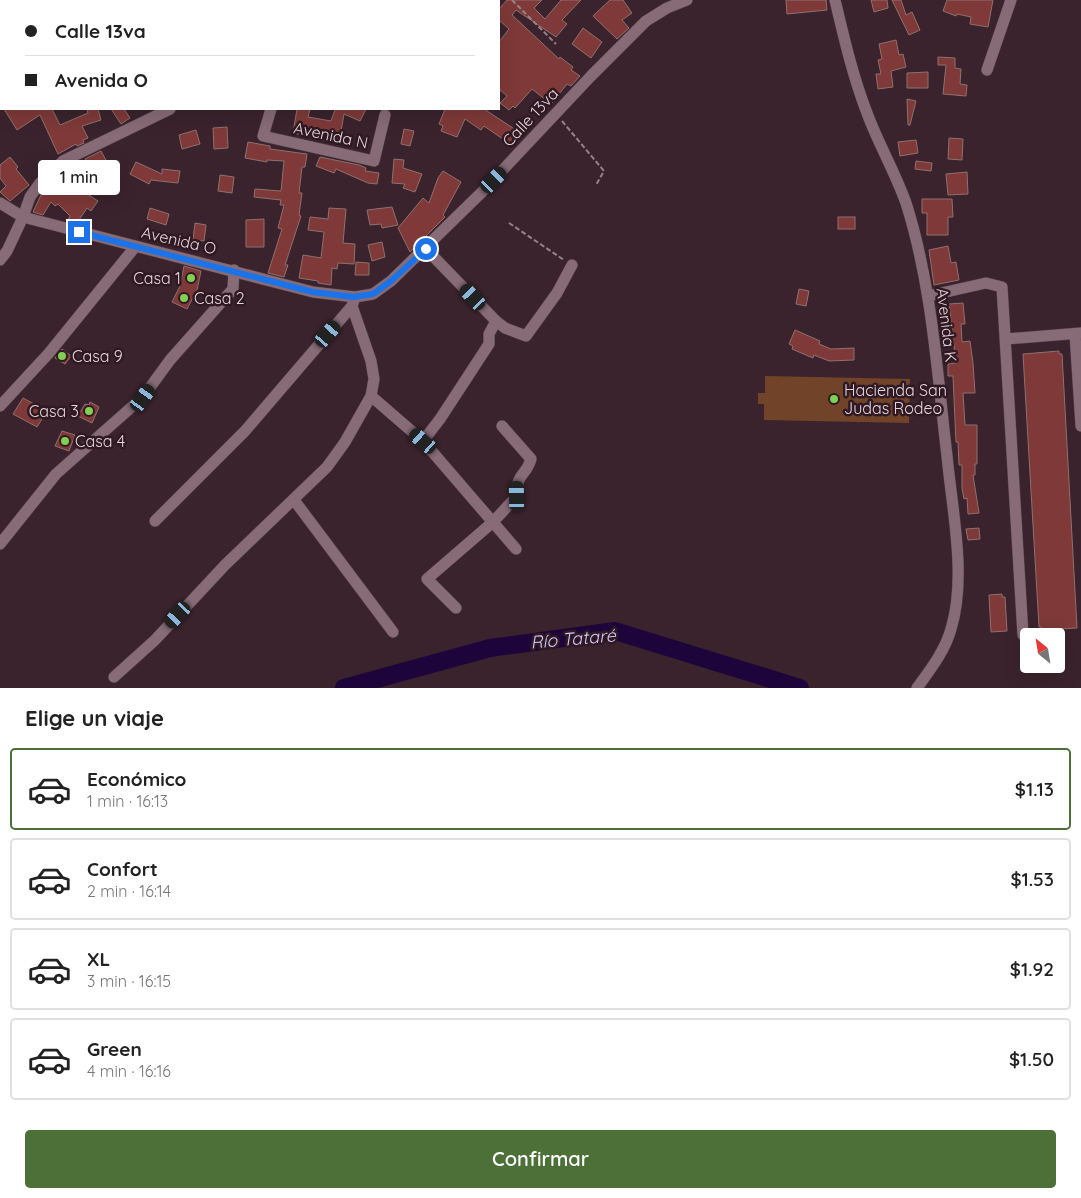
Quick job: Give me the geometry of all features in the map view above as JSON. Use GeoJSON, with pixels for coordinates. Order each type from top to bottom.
{"type":"FeatureCollection","features":[{"type":"Feature","properties":{"kind":"street","name":"Calle 13va"},"geometry":{"type":"LineString","coordinates":[[353,302],[373,294],[391,281],[426,249],[591,76],[646,22],[667,8],[687,0]]}},
{"type":"Feature","properties":{"kind":"street","name":"Avenida K"},"geometry":{"type":"LineString","coordinates":[[834,0],[867,113],[906,204],[928,296],[953,516],[958,596],[951,630],[939,657],[917,688]]}},
{"type":"Feature","properties":{"kind":"street"},"geometry":{"type":"LineString","coordinates":[[987,70],[1011,0]]}},
{"type":"Feature","properties":{"kind":"street"},"geometry":{"type":"LineString","coordinates":[[0,260],[7,251],[30,197],[63,161],[168,110]]}},
{"type":"Feature","properties":{"kind":"street","name":"Avenida N"},"geometry":{"type":"LineString","coordinates":[[271,110],[264,136],[374,161],[385,115]]}},
{"type":"Feature","properties":{"kind":"street","name":"Avenida O"},"geometry":{"type":"LineString","coordinates":[[0,203],[23,217],[353,302]]}},
{"type":"Feature","properties":{"kind":"street"},"geometry":{"type":"LineString","coordinates":[[0,406],[49,353],[135,247]]}},
{"type":"Feature","properties":{"kind":"street"},"geometry":{"type":"LineString","coordinates":[[426,249],[504,328],[526,336],[557,293],[572,265]]}},
{"type":"Feature","properties":{"kind":"street"},"geometry":{"type":"LineString","coordinates":[[0,544],[56,474],[143,398],[170,360],[232,288],[234,270]]}},
{"type":"Feature","properties":{"kind":"street"},"geometry":{"type":"LineString","coordinates":[[928,296],[986,282],[1002,286],[1023,628]]}},
{"type":"Feature","properties":{"kind":"street"},"geometry":{"type":"LineString","coordinates":[[114,677],[155,640],[224,565],[294,500],[326,467],[345,442],[371,396],[374,379],[372,362],[353,302]]}},
{"type":"Feature","properties":{"kind":"street"},"geometry":{"type":"LineString","coordinates":[[155,522],[245,431],[353,302]]}},
{"type":"Feature","properties":{"kind":"street"},"geometry":{"type":"LineString","coordinates":[[423,441],[440,419],[489,344],[489,334],[496,321]]}},
{"type":"Feature","properties":{"kind":"street"},"geometry":{"type":"LineString","coordinates":[[1006,339],[1078,333],[1081,426]]}},
{"type":"Feature","properties":{"kind":"street"},"geometry":{"type":"LineString","coordinates":[[371,396],[423,441],[516,549]]}},
{"type":"Feature","properties":{"kind":"street"},"geometry":{"type":"LineString","coordinates":[[456,608],[426,579],[493,522],[517,496],[516,481],[529,466],[531,459],[502,426]]}},
{"type":"Feature","properties":{"kind":"street"},"geometry":{"type":"LineString","coordinates":[[294,500],[393,632]]}},
{"type":"Feature","properties":{"kind":"path"},"geometry":{"type":"LineString","coordinates":[[512,0],[556,44]]}},
{"type":"Feature","properties":{"kind":"path"},"geometry":{"type":"LineString","coordinates":[[555,114],[604,171],[596,185]]}},
{"type":"Feature","properties":{"kind":"path"},"geometry":{"type":"LineString","coordinates":[[515,221],[511,224],[572,265]]}},
{"type":"Feature","properties":{"kind":"shaded area","name":"Hacienda San Judas Rodeo"},"geometry":{"type":"Polygon","coordinates":[[[765,376],[910,379],[909,423],[764,420],[764,404],[758,404],[758,393],[765,393],[765,376]]]}},
{"type":"Feature","properties":{"kind":"building"},"geometry":{"type":"Polygon","coordinates":[[[507,0],[542,0],[534,8],[545,19],[561,0],[581,0],[562,20],[567,24],[556,37],[516,10],[512,15],[559,59],[560,57],[573,67],[571,70],[580,76],[571,86],[567,84],[551,104],[532,89],[515,108],[513,106],[509,110],[500,103],[507,96],[500,90],[500,41],[509,29],[500,21],[500,8],[507,0]]]}},
{"type":"Feature","properties":{"kind":"building"},"geometry":{"type":"Polygon","coordinates":[[[610,0],[623,0],[632,13],[622,20],[629,28],[617,39],[593,16],[610,0]]]}},
{"type":"Feature","properties":{"kind":"building"},"geometry":{"type":"Polygon","coordinates":[[[786,0],[826,0],[827,10],[787,14],[786,0]]]}},
{"type":"Feature","properties":{"kind":"building"},"geometry":{"type":"Polygon","coordinates":[[[871,0],[887,0],[888,8],[874,12],[871,0]]]}},
{"type":"Feature","properties":{"kind":"building"},"geometry":{"type":"Polygon","coordinates":[[[892,0],[901,0],[906,15],[912,12],[920,30],[909,35],[892,0]]]}},
{"type":"Feature","properties":{"kind":"building"},"geometry":{"type":"Polygon","coordinates":[[[947,0],[993,0],[988,27],[970,24],[971,17],[957,14],[956,16],[943,11],[947,0]]]}},
{"type":"Feature","properties":{"kind":"building"},"geometry":{"type":"Polygon","coordinates":[[[583,28],[602,42],[591,58],[572,44],[583,28]]]}},
{"type":"Feature","properties":{"kind":"building"},"geometry":{"type":"Polygon","coordinates":[[[896,40],[899,55],[903,54],[906,67],[891,71],[893,87],[878,89],[876,74],[881,74],[878,60],[882,59],[879,44],[896,40]]]}},
{"type":"Feature","properties":{"kind":"building"},"geometry":{"type":"Polygon","coordinates":[[[938,57],[955,58],[955,68],[961,69],[960,84],[967,85],[966,96],[943,94],[946,65],[938,65],[938,57]]]}},
{"type":"Feature","properties":{"kind":"building"},"geometry":{"type":"Polygon","coordinates":[[[928,72],[928,88],[907,88],[907,73],[928,72]]]}},
{"type":"Feature","properties":{"kind":"building"},"geometry":{"type":"Polygon","coordinates":[[[907,99],[916,101],[910,125],[908,125],[907,99]]]}},
{"type":"Feature","properties":{"kind":"building"},"geometry":{"type":"Polygon","coordinates":[[[5,110],[52,110],[60,125],[88,113],[87,110],[98,110],[101,120],[82,126],[88,138],[83,140],[84,143],[77,146],[76,144],[58,154],[40,115],[17,130],[5,110]]]}},
{"type":"Feature","properties":{"kind":"building"},"geometry":{"type":"Polygon","coordinates":[[[112,110],[125,110],[130,118],[121,124],[112,110]]]}},
{"type":"Feature","properties":{"kind":"building"},"geometry":{"type":"Polygon","coordinates":[[[297,110],[310,110],[308,117],[331,121],[335,110],[366,110],[360,121],[344,114],[339,143],[323,140],[324,135],[308,133],[308,136],[293,133],[297,110]]]}},
{"type":"Feature","properties":{"kind":"building"},"geometry":{"type":"Polygon","coordinates":[[[445,110],[486,110],[522,134],[513,146],[484,126],[481,130],[465,119],[457,137],[441,131],[443,126],[439,124],[445,110]]]}},
{"type":"Feature","properties":{"kind":"building"},"geometry":{"type":"Polygon","coordinates":[[[227,127],[228,148],[214,149],[213,128],[227,127]]]}},
{"type":"Feature","properties":{"kind":"building"},"geometry":{"type":"Polygon","coordinates":[[[404,129],[414,131],[410,146],[401,144],[404,129]]]}},
{"type":"Feature","properties":{"kind":"building"},"geometry":{"type":"Polygon","coordinates":[[[196,130],[200,144],[182,149],[179,135],[196,130]]]}},
{"type":"Feature","properties":{"kind":"building"},"geometry":{"type":"Polygon","coordinates":[[[949,138],[963,139],[962,160],[948,159],[949,138]]]}},
{"type":"Feature","properties":{"kind":"building"},"geometry":{"type":"Polygon","coordinates":[[[916,140],[918,153],[900,156],[898,142],[916,140]]]}},
{"type":"Feature","properties":{"kind":"building"},"geometry":{"type":"Polygon","coordinates":[[[248,142],[270,146],[270,149],[307,154],[305,167],[302,167],[299,193],[302,193],[299,215],[301,216],[285,265],[288,265],[284,277],[268,273],[282,229],[278,228],[284,205],[280,205],[281,200],[254,197],[255,189],[281,191],[284,161],[267,160],[267,162],[245,158],[248,142]]]}},
{"type":"Feature","properties":{"kind":"building"},"geometry":{"type":"Polygon","coordinates":[[[101,151],[115,177],[108,191],[105,190],[104,192],[85,159],[101,151]]]}},
{"type":"Feature","properties":{"kind":"building"},"geometry":{"type":"Polygon","coordinates":[[[10,157],[18,167],[16,169],[29,185],[10,201],[0,192],[6,186],[0,178],[0,165],[10,157]]]}},
{"type":"Feature","properties":{"kind":"building"},"geometry":{"type":"Polygon","coordinates":[[[320,157],[359,165],[366,168],[365,171],[379,173],[377,184],[368,183],[336,169],[334,173],[316,166],[320,157]]]}},
{"type":"Feature","properties":{"kind":"building"},"geometry":{"type":"Polygon","coordinates":[[[394,159],[404,160],[403,168],[422,174],[415,192],[403,188],[405,184],[392,183],[394,159]]]}},
{"type":"Feature","properties":{"kind":"building"},"geometry":{"type":"Polygon","coordinates":[[[916,161],[932,163],[931,171],[915,169],[916,161]]]}},
{"type":"Feature","properties":{"kind":"building"},"geometry":{"type":"Polygon","coordinates":[[[136,162],[162,174],[162,169],[180,171],[178,183],[151,180],[149,184],[130,174],[136,162]]]}},
{"type":"Feature","properties":{"kind":"building"},"geometry":{"type":"Polygon","coordinates":[[[443,171],[461,182],[443,215],[445,217],[410,252],[398,228],[423,198],[429,203],[438,178],[443,171]]]}},
{"type":"Feature","properties":{"kind":"building"},"geometry":{"type":"Polygon","coordinates":[[[967,172],[968,194],[948,195],[946,174],[967,172]]]}},
{"type":"Feature","properties":{"kind":"building"},"geometry":{"type":"Polygon","coordinates":[[[220,175],[234,177],[232,193],[218,191],[220,175]]]}},
{"type":"Feature","properties":{"kind":"building"},"geometry":{"type":"Polygon","coordinates":[[[59,177],[78,195],[81,190],[98,201],[91,211],[87,208],[77,223],[68,220],[70,216],[58,204],[55,206],[51,202],[43,215],[33,212],[41,195],[59,177]]]}},
{"type":"Feature","properties":{"kind":"building"},"geometry":{"type":"Polygon","coordinates":[[[922,199],[952,199],[953,217],[948,217],[948,235],[927,235],[927,213],[922,213],[922,199]]]}},
{"type":"Feature","properties":{"kind":"building"},"geometry":{"type":"Polygon","coordinates":[[[392,207],[398,225],[382,228],[381,224],[370,225],[367,210],[392,207]]]}},
{"type":"Feature","properties":{"kind":"building"},"geometry":{"type":"Polygon","coordinates":[[[150,208],[169,214],[166,225],[147,219],[150,208]]]}},
{"type":"Feature","properties":{"kind":"building"},"geometry":{"type":"Polygon","coordinates":[[[329,208],[346,209],[343,243],[355,244],[354,264],[338,263],[337,269],[332,268],[331,285],[299,278],[303,255],[321,258],[324,232],[308,230],[310,217],[328,219],[329,208]]]}},
{"type":"Feature","properties":{"kind":"building"},"geometry":{"type":"Polygon","coordinates":[[[838,217],[855,217],[855,229],[838,229],[838,217]]]}},
{"type":"Feature","properties":{"kind":"building"},"geometry":{"type":"Polygon","coordinates":[[[264,219],[264,247],[246,247],[246,220],[264,219]]]}},
{"type":"Feature","properties":{"kind":"building"},"geometry":{"type":"Polygon","coordinates":[[[195,223],[206,225],[204,241],[193,240],[195,223]]]}},
{"type":"Feature","properties":{"kind":"building"},"geometry":{"type":"Polygon","coordinates":[[[382,242],[385,257],[372,261],[368,245],[382,242]]]}},
{"type":"Feature","properties":{"kind":"building"},"geometry":{"type":"Polygon","coordinates":[[[948,246],[951,263],[956,262],[959,280],[934,285],[929,250],[948,246]]]}},
{"type":"Feature","properties":{"kind":"building"},"geometry":{"type":"Polygon","coordinates":[[[356,262],[369,263],[369,275],[355,275],[356,262]]]}},
{"type":"Feature","properties":{"kind":"building"},"geometry":{"type":"Polygon","coordinates":[[[184,266],[201,271],[197,290],[187,309],[172,302],[180,286],[184,266]]]}},
{"type":"Feature","properties":{"kind":"building"},"geometry":{"type":"Polygon","coordinates":[[[799,289],[809,291],[806,306],[796,304],[799,289]]]}},
{"type":"Feature","properties":{"kind":"building"},"geometry":{"type":"Polygon","coordinates":[[[963,303],[965,324],[961,324],[962,342],[970,341],[975,393],[963,393],[965,425],[977,425],[977,464],[975,464],[975,475],[973,475],[979,513],[968,514],[967,498],[964,499],[962,488],[962,465],[959,465],[958,442],[956,442],[953,376],[948,376],[948,364],[956,363],[949,304],[963,303]]]}},
{"type":"Feature","properties":{"kind":"building"},"geometry":{"type":"Polygon","coordinates":[[[795,330],[820,341],[819,344],[831,349],[854,348],[854,360],[829,361],[814,355],[813,358],[792,349],[793,346],[789,344],[795,330]]]}},
{"type":"Feature","properties":{"kind":"building","name":"Casa 9"},"geometry":{"type":"Polygon","coordinates":[[[62,349],[71,356],[65,364],[55,358],[62,349]]]}},
{"type":"Feature","properties":{"kind":"building"},"geometry":{"type":"Polygon","coordinates":[[[1059,351],[1059,354],[1062,354],[1077,628],[1039,627],[1023,354],[1059,351]]]}},
{"type":"Feature","properties":{"kind":"building"},"geometry":{"type":"Polygon","coordinates":[[[23,398],[47,411],[37,427],[13,414],[23,398]]]}},
{"type":"Feature","properties":{"kind":"building","name":"Casa 3"},"geometry":{"type":"Polygon","coordinates":[[[90,402],[99,407],[92,423],[78,416],[85,404],[89,405],[90,402]]]}},
{"type":"Feature","properties":{"kind":"building","name":"Casa 4"},"geometry":{"type":"Polygon","coordinates":[[[62,431],[75,435],[69,451],[55,446],[62,431]]]}},
{"type":"Feature","properties":{"kind":"building"},"geometry":{"type":"Polygon","coordinates":[[[979,528],[980,539],[968,540],[966,529],[979,528]]]}},
{"type":"Feature","properties":{"kind":"building"},"geometry":{"type":"Polygon","coordinates":[[[1002,594],[1002,597],[1005,597],[1007,631],[991,632],[989,595],[1002,594]]]}},
{"type":"Feature","properties":{"kind":"waterway","name":"Río Tataré"},"geometry":{"type":"LineString","coordinates":[[344,688],[490,648],[615,631],[800,688]]}},
{"type":"Feature","properties":{"kind":"place","name":"Casa 1"},"geometry":{"type":"Point","coordinates":[191,278]}},
{"type":"Feature","properties":{"kind":"place","name":"Casa 2"},"geometry":{"type":"Point","coordinates":[184,298]}},
{"type":"Feature","properties":{"kind":"place","name":"Casa 9"},"geometry":{"type":"Point","coordinates":[62,356]}},
{"type":"Feature","properties":{"kind":"place","name":"Hacienda San Judas Rodeo"},"geometry":{"type":"Point","coordinates":[834,399]}},
{"type":"Feature","properties":{"kind":"place","name":"Casa 3"},"geometry":{"type":"Point","coordinates":[89,411]}},
{"type":"Feature","properties":{"kind":"place","name":"Casa 4"},"geometry":{"type":"Point","coordinates":[65,441]}},
{"type":"Feature","properties":{"kind":"route"},"geometry":{"type":"LineString","coordinates":[[79,232],[234,270],[313,292],[354,297],[373,294],[391,281],[426,249]]}}]}
